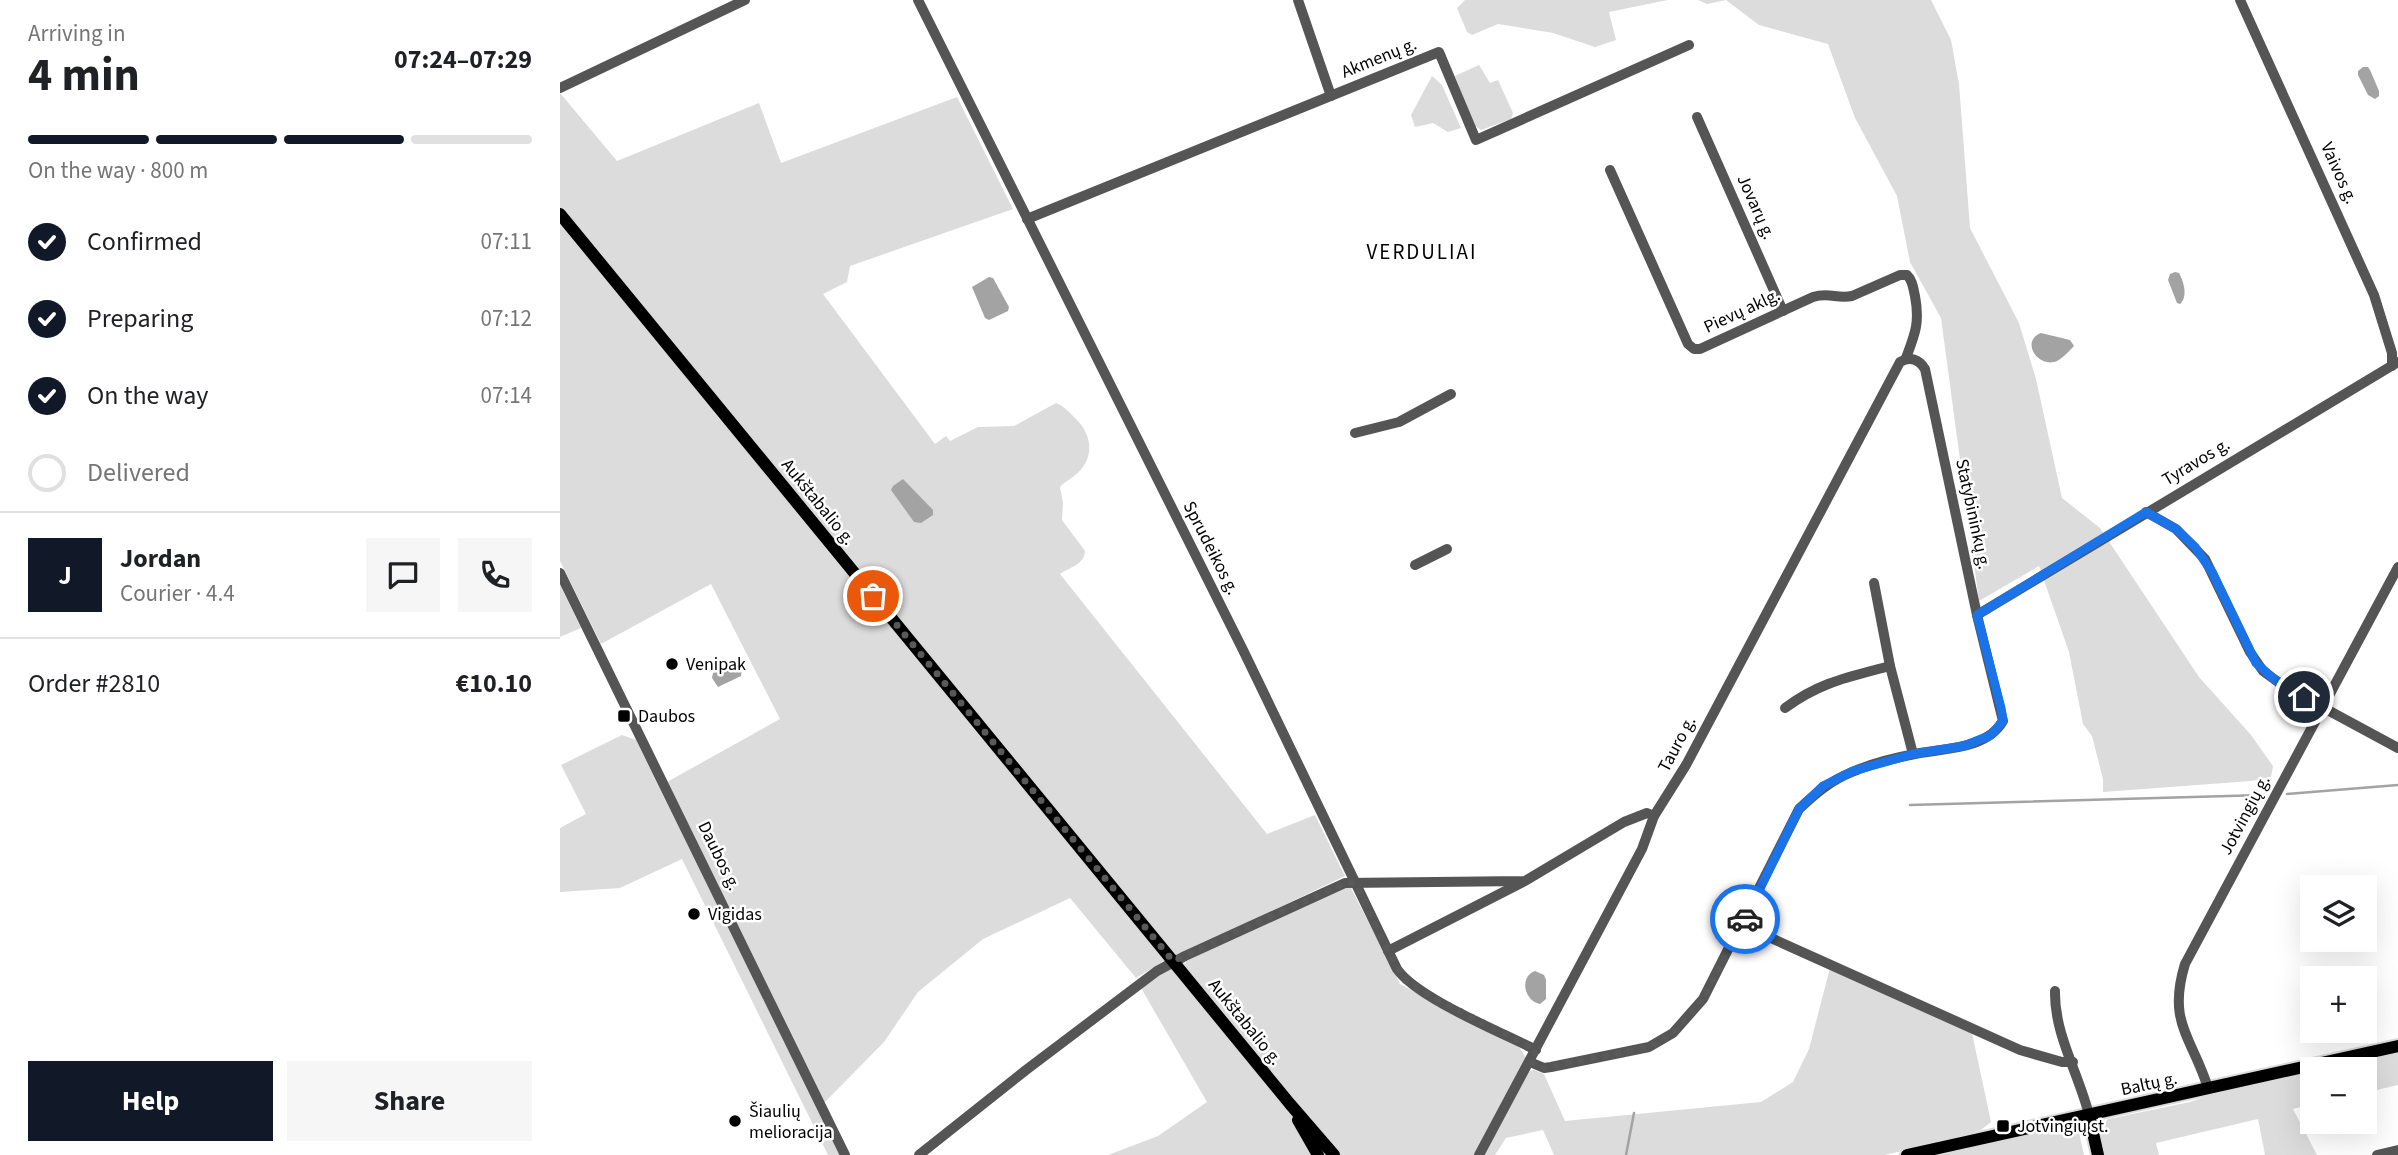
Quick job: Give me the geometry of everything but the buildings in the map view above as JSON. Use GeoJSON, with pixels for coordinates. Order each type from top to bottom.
{"type":"FeatureCollection","features":[{"type":"Feature","properties":{"kind":"main road","name":"Aukštabalio g."},"geometry":{"type":"LineString","coordinates":[[560,214],[1334,1155]]}},
{"type":"Feature","properties":{"kind":"main road","name":"Baltų g."},"geometry":{"type":"LineString","coordinates":[[1907,1155],[2398,1046]]}},
{"type":"Feature","properties":{"kind":"main road","name":"Aukštabalio g."},"geometry":{"type":"LineString","coordinates":[[1290,1104],[1318,1155]]}},
{"type":"Feature","properties":{"kind":"main road"},"geometry":{"type":"LineString","coordinates":[[2090,1115],[2098,1155]]}},
{"type":"Feature","properties":{"kind":"street"},"geometry":{"type":"LineString","coordinates":[[560,88],[745,0]]}},
{"type":"Feature","properties":{"kind":"street","name":"Sprudeikos g."},"geometry":{"type":"LineString","coordinates":[[918,0],[1237,638],[1388,951],[1405,980],[1430,996],[1536,1050]]}},
{"type":"Feature","properties":{"kind":"street"},"geometry":{"type":"LineString","coordinates":[[1298,0],[1331,96]]}},
{"type":"Feature","properties":{"kind":"street","name":"Vaivos g."},"geometry":{"type":"LineString","coordinates":[[2240,0],[2374,295],[2395,364]]}},
{"type":"Feature","properties":{"kind":"street","name":"Akmenų g."},"geometry":{"type":"LineString","coordinates":[[1027,219],[1439,52],[1475,140],[1689,45]]}},
{"type":"Feature","properties":{"kind":"street","name":"Jovarų g."},"geometry":{"type":"LineString","coordinates":[[1697,117],[1783,311]]}},
{"type":"Feature","properties":{"kind":"street","name":"Pievų aklg."},"geometry":{"type":"LineString","coordinates":[[1610,170],[1688,344],[1694,349],[1700,349],[1824,294],[1844,298],[1900,275],[1907,275],[1911,280],[1919,316],[1910,359]]}},
{"type":"Feature","properties":{"kind":"street","name":"Statybininkų g."},"geometry":{"type":"LineString","coordinates":[[1910,359],[1925,369],[1977,615],[2003,721],[1991,735],[1964,746],[1913,754]]}},
{"type":"Feature","properties":{"kind":"street","name":"Tauro g."},"geometry":{"type":"LineString","coordinates":[[1479,1155],[1642,849],[1654,816],[1686,765],[1900,362],[1910,359]]}},
{"type":"Feature","properties":{"kind":"street","name":"Tyravos g."},"geometry":{"type":"LineString","coordinates":[[1977,615],[2395,364]]}},
{"type":"Feature","properties":{"kind":"street"},"geometry":{"type":"LineString","coordinates":[[1355,433],[1399,422],[1451,394]]}},
{"type":"Feature","properties":{"kind":"street"},"geometry":{"type":"LineString","coordinates":[[2146,512],[2176,529],[2205,559],[2256,663],[2285,687],[2398,747]]}},
{"type":"Feature","properties":{"kind":"street"},"geometry":{"type":"LineString","coordinates":[[1415,565],[1447,549]]}},
{"type":"Feature","properties":{"kind":"street","name":"Jotvingių g."},"geometry":{"type":"LineString","coordinates":[[2208,1088],[2202,1068],[2183,1031],[2177,998],[2185,964],[2398,567]]}},
{"type":"Feature","properties":{"kind":"street","name":"Daubos g."},"geometry":{"type":"LineString","coordinates":[[560,573],[845,1155]]}},
{"type":"Feature","properties":{"kind":"street"},"geometry":{"type":"LineString","coordinates":[[1530,1062],[1544,1068],[1551,1067],[1649,1047],[1673,1033],[1703,999],[1799,809],[1823,786],[1853,771],[1913,754],[1874,583]]}},
{"type":"Feature","properties":{"kind":"street"},"geometry":{"type":"LineString","coordinates":[[1785,708],[1805,693],[1829,682],[1891,666]]}},
{"type":"Feature","properties":{"kind":"street"},"geometry":{"type":"LineString","coordinates":[[1388,951],[1525,881],[1624,822],[1647,813],[1654,816]]}},
{"type":"Feature","properties":{"kind":"street"},"geometry":{"type":"LineString","coordinates":[[919,1155],[1157,971],[1173,961],[1345,883],[1525,881]]}},
{"type":"Feature","properties":{"kind":"street"},"geometry":{"type":"LineString","coordinates":[[1742,925],[2020,1050],[2062,1062],[2073,1062]]}},
{"type":"Feature","properties":{"kind":"street"},"geometry":{"type":"LineString","coordinates":[[2055,991],[2062,1038],[2073,1062],[2090,1115]]}},
{"type":"Feature","properties":{"kind":"street"},"geometry":{"type":"LineString","coordinates":[[2377,1155],[2398,1150]]}},
{"type":"Feature","properties":{"kind":"shaded area"},"geometry":{"type":"Polygon","coordinates":[[[1465,0],[1668,0],[1609,12],[1616,40],[1595,47],[1553,33],[1498,24],[1472,35],[1467,32],[1457,8],[1465,0]]]}},
{"type":"Feature","properties":{"kind":"shaded area"},"geometry":{"type":"Polygon","coordinates":[[[1698,0],[1726,0],[1707,4],[1698,0]]]}},
{"type":"Feature","properties":{"kind":"shaded area"},"geometry":{"type":"Polygon","coordinates":[[[1726,0],[1931,0],[1951,40],[1959,84],[1970,228],[2019,323],[2036,379],[2062,498],[2100,528],[2199,677],[2251,735],[2273,766],[2271,777],[2251,781],[2103,792],[2103,779],[2092,736],[2083,724],[2069,652],[2039,566],[1979,601],[1941,318],[1910,262],[1897,196],[1855,118],[1828,44],[1759,25],[1726,0]]]}},
{"type":"Feature","properties":{"kind":"shaded area"},"geometry":{"type":"Polygon","coordinates":[[[1479,65],[1490,83],[1498,80],[1513,113],[1511,119],[1481,130],[1474,125],[1455,76],[1479,65]]]}},
{"type":"Feature","properties":{"kind":"shaded area"},"geometry":{"type":"Polygon","coordinates":[[[2363,67],[2370,70],[2379,91],[2379,96],[2375,99],[2368,95],[2358,75],[2358,71],[2363,67]]]}},
{"type":"Feature","properties":{"kind":"shaded area"},"geometry":{"type":"Polygon","coordinates":[[[1432,76],[1442,85],[1461,128],[1448,132],[1433,123],[1415,127],[1411,115],[1432,76]]]}},
{"type":"Feature","properties":{"kind":"shaded area"},"geometry":{"type":"Polygon","coordinates":[[[560,93],[617,161],[759,103],[781,163],[957,97],[1013,209],[850,266],[847,282],[823,294],[935,444],[946,436],[950,441],[978,427],[1014,426],[1056,403],[1077,420],[1089,442],[1088,457],[1080,471],[1060,487],[1062,520],[1085,551],[1079,563],[1060,574],[1267,834],[1315,815],[1345,876],[1179,955],[1173,953],[560,207],[560,93]]]}},
{"type":"Feature","properties":{"kind":"shaded area"},"geometry":{"type":"Polygon","coordinates":[[[560,221],[1162,956],[1162,962],[1136,978],[1070,898],[983,939],[918,992],[884,1042],[824,1103],[667,782],[780,719],[711,584],[601,644],[560,561],[560,221]]]}},
{"type":"Feature","properties":{"kind":"shaded area"},"geometry":{"type":"Polygon","coordinates":[[[2179,273],[2184,289],[2180,304],[2177,303],[2168,280],[2170,274],[2179,273]]]}},
{"type":"Feature","properties":{"kind":"shaded area"},"geometry":{"type":"Polygon","coordinates":[[[989,277],[993,278],[1009,307],[1008,311],[989,320],[985,318],[972,287],[989,277]]]}},
{"type":"Feature","properties":{"kind":"shaded area"},"geometry":{"type":"Polygon","coordinates":[[[2041,333],[2070,340],[2074,346],[2057,361],[2044,361],[2038,358],[2032,347],[2035,337],[2041,333]]]}},
{"type":"Feature","properties":{"kind":"shaded area"},"geometry":{"type":"Polygon","coordinates":[[[903,479],[933,510],[933,515],[921,523],[914,522],[891,490],[903,479]]]}},
{"type":"Feature","properties":{"kind":"shaded area"},"geometry":{"type":"Polygon","coordinates":[[[560,585],[581,628],[560,637],[560,585]]]}},
{"type":"Feature","properties":{"kind":"shaded area"},"geometry":{"type":"Polygon","coordinates":[[[734,663],[742,668],[741,676],[718,687],[712,678],[713,673],[734,663]]]}},
{"type":"Feature","properties":{"kind":"shaded area"},"geometry":{"type":"Polygon","coordinates":[[[622,735],[636,740],[840,1155],[828,1155],[682,859],[620,888],[560,892],[560,828],[586,814],[561,765],[622,735]]]}},
{"type":"Feature","properties":{"kind":"shaded area"},"geometry":{"type":"Polygon","coordinates":[[[1342,887],[1351,888],[1400,984],[1520,1048],[1527,1060],[1475,1155],[1338,1155],[1185,967],[1186,961],[1342,887]]]}},
{"type":"Feature","properties":{"kind":"shaded area"},"geometry":{"type":"Polygon","coordinates":[[[1830,968],[1972,1033],[1991,1122],[1981,1130],[1947,1141],[1884,1155],[1554,1155],[1543,1130],[1506,1138],[1495,1155],[1482,1155],[1528,1072],[1534,1070],[1544,1074],[1565,1121],[1761,1102],[1793,1082],[1809,1049],[1830,968]]]}},
{"type":"Feature","properties":{"kind":"shaded area"},"geometry":{"type":"Polygon","coordinates":[[[1168,969],[1174,970],[1291,1114],[1315,1155],[1108,1155],[1158,1136],[1207,1102],[1141,988],[1168,969]]]}},
{"type":"Feature","properties":{"kind":"shaded area"},"geometry":{"type":"Polygon","coordinates":[[[1535,971],[1544,975],[1546,980],[1546,999],[1540,1004],[1530,998],[1525,989],[1527,978],[1535,971]]]}},
{"type":"Feature","properties":{"kind":"shaded area"},"geometry":{"type":"Polygon","coordinates":[[[2398,1051],[2398,1085],[2377,1090],[2377,1057],[2371,1057],[2398,1051]]]}},
{"type":"Feature","properties":{"kind":"shaded area"},"geometry":{"type":"Polygon","coordinates":[[[2300,1073],[2300,1107],[2293,1109],[2300,1122],[2300,1134],[2306,1134],[2317,1155],[2265,1155],[2258,1119],[2156,1143],[2159,1155],[2104,1155],[2099,1135],[2106,1133],[2104,1124],[2108,1119],[2190,1102],[2220,1091],[2300,1073]]]}},
{"type":"Feature","properties":{"kind":"shaded area"},"geometry":{"type":"Polygon","coordinates":[[[2066,1124],[2067,1127],[2078,1128],[2084,1155],[1934,1155],[2066,1124]]]}},
{"type":"Feature","properties":{"kind":"waterway"},"geometry":{"type":"LineString","coordinates":[[2287,794],[2398,785]]}},
{"type":"Feature","properties":{"kind":"waterway"},"geometry":{"type":"LineString","coordinates":[[1910,805],[2264,795]]}},
{"type":"Feature","properties":{"kind":"waterway"},"geometry":{"type":"LineString","coordinates":[[1626,1155],[1634,1113]]}},
{"type":"Feature","properties":{"kind":"way so far"},"geometry":{"type":"LineString","coordinates":[[873,596],[1173,961],[1345,883],[1355,883],[1405,980],[1430,996],[1536,1050],[1530,1062],[1544,1068],[1649,1047],[1673,1033],[1703,999],[1745,919]]}},
{"type":"Feature","properties":{"kind":"place","name":"Venipak"},"geometry":{"type":"Point","coordinates":[672,664]}},
{"type":"Feature","properties":{"kind":"place","name":"Daubos"},"geometry":{"type":"Point","coordinates":[624,716]}},
{"type":"Feature","properties":{"kind":"place","name":"Vigidas"},"geometry":{"type":"Point","coordinates":[694,914]}},
{"type":"Feature","properties":{"kind":"place","name":"Šiaulių melioracija"},"geometry":{"type":"Point","coordinates":[735,1121]}},
{"type":"Feature","properties":{"kind":"place","name":"Jotvingių st."},"geometry":{"type":"Point","coordinates":[2003,1126]}},
{"type":"Feature","properties":{"kind":"district","name":"VERDULIAI"},"geometry":{"type":"Point","coordinates":[1422,252]}},
{"type":"Feature","properties":{"kind":"route"},"geometry":{"type":"LineString","coordinates":[[1745,919],[1799,809],[1823,786],[1853,771],[1913,754],[1964,746],[1991,735],[1998,729],[2003,721],[2001,708],[1977,615],[2146,512],[2176,529],[2195,547],[2212,572],[2256,663],[2285,687],[2304,697]]}}]}
